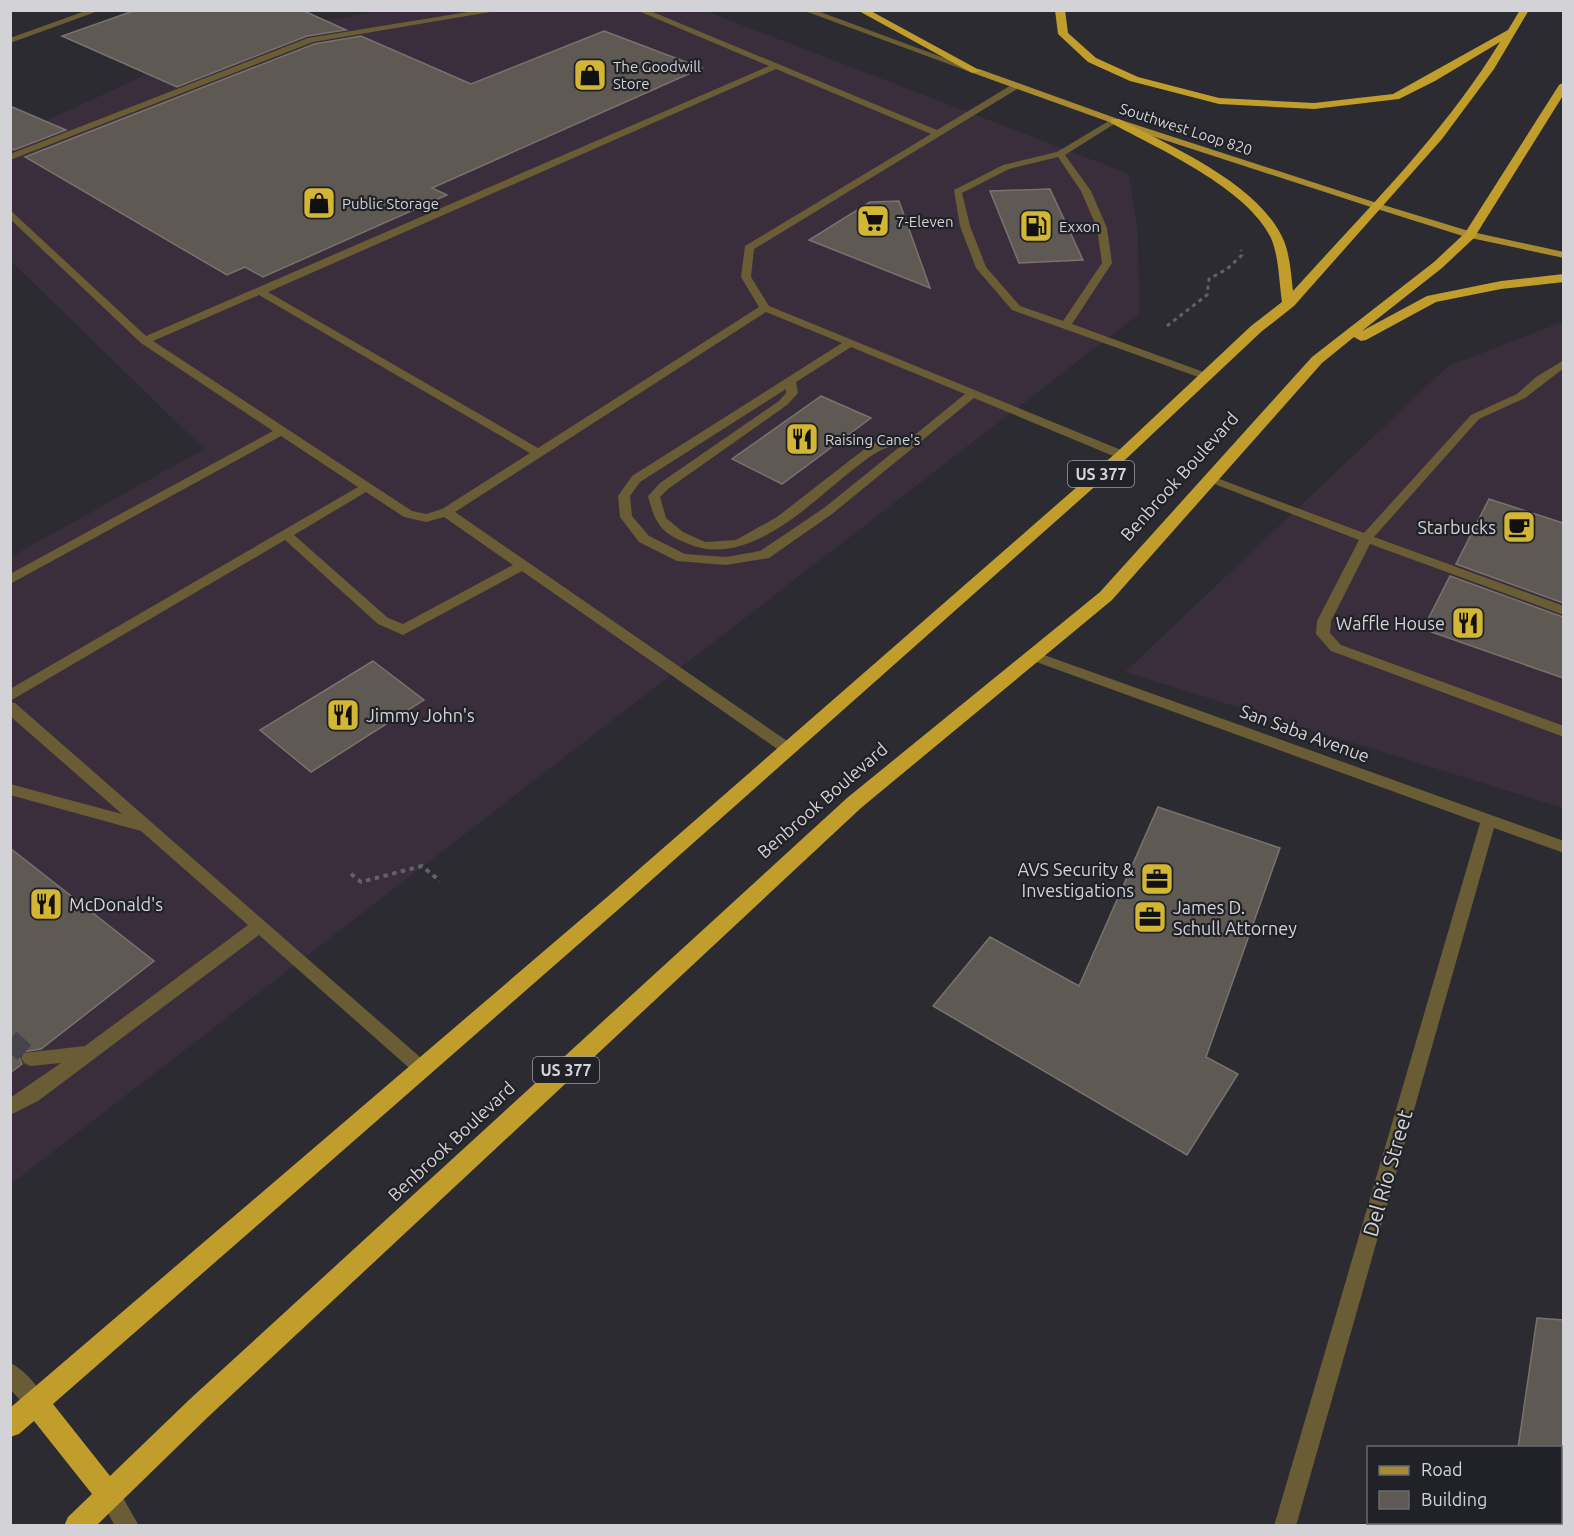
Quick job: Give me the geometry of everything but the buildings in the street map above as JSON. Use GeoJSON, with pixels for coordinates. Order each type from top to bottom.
{"type":"FeatureCollection","features":[{"type":"Feature","properties":{"kind":"highway"},"geometry":{"type":"LineString","coordinates":[[861,10],[976,71]]}},
{"type":"Feature","properties":{"kind":"highway"},"geometry":{"type":"LineString","coordinates":[[1060,10],[1063,34],[1092,60],[1134,79],[1219,101],[1314,106],[1395,96],[1431,79],[1513,31]]}},
{"type":"Feature","properties":{"kind":"highway","name":"US 377"},"geometry":{"type":"LineString","coordinates":[[10,1425],[788,749],[1122,455],[1256,329],[1289,303],[1438,136],[1488,69],[1522,15]]}},
{"type":"Feature","properties":{"kind":"highway","name":"Benbrook Boulevard"},"geometry":{"type":"LineString","coordinates":[[77,1526],[199,1408],[854,803],[1106,596],[1317,360],[1438,265],[1470,235],[1563,85]]}},
{"type":"Feature","properties":{"kind":"highway"},"geometry":{"type":"LineString","coordinates":[[1115,121],[1201,169],[1259,210],[1277,239],[1289,303]]}},
{"type":"Feature","properties":{"kind":"highway"},"geometry":{"type":"LineString","coordinates":[[1317,360],[1432,299],[1502,285],[1563,278]]}},
{"type":"Feature","properties":{"kind":"highway"},"geometry":{"type":"LineString","coordinates":[[36,1403],[109,1495]]}},
{"type":"Feature","properties":{"kind":"main road","name":"Southwest Loop 820"},"geometry":{"type":"LineString","coordinates":[[976,71],[1115,121],[1377,206],[1470,235],[1563,255]]}},
{"type":"Feature","properties":{"kind":"street"},"geometry":{"type":"LineString","coordinates":[[10,41],[97,10]]}},
{"type":"Feature","properties":{"kind":"street"},"geometry":{"type":"LineString","coordinates":[[10,158],[311,40],[498,10]]}},
{"type":"Feature","properties":{"kind":"street"},"geometry":{"type":"LineString","coordinates":[[640,10],[937,133]]}},
{"type":"Feature","properties":{"kind":"street","name":"Southwest Loop 820"},"geometry":{"type":"LineString","coordinates":[[806,10],[976,71]]}},
{"type":"Feature","properties":{"kind":"street"},"geometry":{"type":"LineString","coordinates":[[145,341],[777,66]]}},
{"type":"Feature","properties":{"kind":"street"},"geometry":{"type":"LineString","coordinates":[[1016,86],[749,248],[746,277],[765,308],[1122,455]]}},
{"type":"Feature","properties":{"kind":"street"},"geometry":{"type":"LineString","coordinates":[[1115,121],[1060,154],[1006,167],[957,192],[965,226],[981,267],[1016,308],[1205,376]]}},
{"type":"Feature","properties":{"kind":"street"},"geometry":{"type":"LineString","coordinates":[[1060,154],[1090,200],[1102,228],[1107,263],[1066,325]]}},
{"type":"Feature","properties":{"kind":"street"},"geometry":{"type":"LineString","coordinates":[[10,213],[145,341],[366,488],[408,514],[426,518],[446,512],[765,308]]}},
{"type":"Feature","properties":{"kind":"street"},"geometry":{"type":"LineString","coordinates":[[259,291],[538,453]]}},
{"type":"Feature","properties":{"kind":"street"},"geometry":{"type":"LineString","coordinates":[[850,343],[636,479],[624,496],[626,517],[644,539],[682,558],[726,561],[764,555],[828,511],[974,393]]}},
{"type":"Feature","properties":{"kind":"street"},"geometry":{"type":"LineString","coordinates":[[1563,363],[1521,396],[1475,417],[1366,538],[1324,621],[1323,634],[1336,648],[1563,732]]}},
{"type":"Feature","properties":{"kind":"street"},"geometry":{"type":"LineString","coordinates":[[790,381],[792,393],[783,402],[664,486],[654,496],[660,519],[678,535],[703,546],[719,547],[739,544],[781,520],[875,447],[894,442],[917,441]]}},
{"type":"Feature","properties":{"kind":"street"},"geometry":{"type":"LineString","coordinates":[[10,580],[282,431]]}},
{"type":"Feature","properties":{"kind":"street"},"geometry":{"type":"LineString","coordinates":[[1210,480],[1563,611]]}},
{"type":"Feature","properties":{"kind":"street"},"geometry":{"type":"LineString","coordinates":[[10,696],[366,488]]}},
{"type":"Feature","properties":{"kind":"street"},"geometry":{"type":"LineString","coordinates":[[446,512],[788,749]]}},
{"type":"Feature","properties":{"kind":"street"},"geometry":{"type":"LineString","coordinates":[[286,534],[383,621],[403,630],[524,565]]}},
{"type":"Feature","properties":{"kind":"street","name":"San Saba Avenue"},"geometry":{"type":"LineString","coordinates":[[1033,656],[1563,847]]}},
{"type":"Feature","properties":{"kind":"street"},"geometry":{"type":"LineString","coordinates":[[10,707],[422,1068]]}},
{"type":"Feature","properties":{"kind":"street"},"geometry":{"type":"LineString","coordinates":[[10,789],[147,826]]}},
{"type":"Feature","properties":{"kind":"street"},"geometry":{"type":"LineString","coordinates":[[10,800],[30,796]]}},
{"type":"Feature","properties":{"kind":"street","name":"Del Rio Street"},"geometry":{"type":"LineString","coordinates":[[1285,1526],[1489,820]]}},
{"type":"Feature","properties":{"kind":"street"},"geometry":{"type":"LineString","coordinates":[[10,1107],[32,1095],[90,1053],[259,926]]}},
{"type":"Feature","properties":{"kind":"street"},"geometry":{"type":"LineString","coordinates":[[30,1058],[90,1053]]}},
{"type":"Feature","properties":{"kind":"street"},"geometry":{"type":"LineString","coordinates":[[10,1373],[36,1403]]}},
{"type":"Feature","properties":{"kind":"street"},"geometry":{"type":"LineString","coordinates":[[109,1495],[128,1526]]}},
{"type":"Feature","properties":{"kind":"path"},"geometry":{"type":"LineString","coordinates":[[1166,326],[1207,295],[1209,279],[1227,269],[1242,255],[1240,245]]}},
{"type":"Feature","properties":{"kind":"path"},"geometry":{"type":"LineString","coordinates":[[351,874],[361,882],[422,866],[440,880]]}},
{"type":"Feature","properties":{"kind":"shaded area"},"geometry":{"type":"Polygon","coordinates":[[[703,10],[1129,174],[1138,235],[1139,314],[11,1184],[11,557],[204,449],[11,261],[11,137],[219,41],[378,11],[703,10]]]}},
{"type":"Feature","properties":{"kind":"shaded area"},"geometry":{"type":"Polygon","coordinates":[[[1557,324],[1563,324],[1563,808],[1125,672],[1448,366],[1557,324]]]}},
{"type":"Feature","properties":{"kind":"tunnel"},"geometry":{"type":"LineString","coordinates":[[10,1039],[30,1058]]}},
{"type":"Feature","properties":{"kind":"place","name":"The Goodwill Store"},"geometry":{"type":"Point","coordinates":[590,75]}},
{"type":"Feature","properties":{"kind":"place","name":"Public Storage"},"geometry":{"type":"Point","coordinates":[319,203]}},
{"type":"Feature","properties":{"kind":"place","name":"7-Eleven"},"geometry":{"type":"Point","coordinates":[873,221]}},
{"type":"Feature","properties":{"kind":"place","name":"Exxon"},"geometry":{"type":"Point","coordinates":[1036,226]}},
{"type":"Feature","properties":{"kind":"place","name":"Raising Cane's"},"geometry":{"type":"Point","coordinates":[802,439]}},
{"type":"Feature","properties":{"kind":"place","name":"Starbucks"},"geometry":{"type":"Point","coordinates":[1519,527]}},
{"type":"Feature","properties":{"kind":"place","name":"Waffle House"},"geometry":{"type":"Point","coordinates":[1468,623]}},
{"type":"Feature","properties":{"kind":"place","name":"Jimmy John's"},"geometry":{"type":"Point","coordinates":[343,715]}},
{"type":"Feature","properties":{"kind":"place","name":"AVS Security & Investigations"},"geometry":{"type":"Point","coordinates":[1157,879]}},
{"type":"Feature","properties":{"kind":"place","name":"McDonald's"},"geometry":{"type":"Point","coordinates":[46,904]}},
{"type":"Feature","properties":{"kind":"place","name":"James D. Schull Attorney"},"geometry":{"type":"Point","coordinates":[1150,917]}}]}
